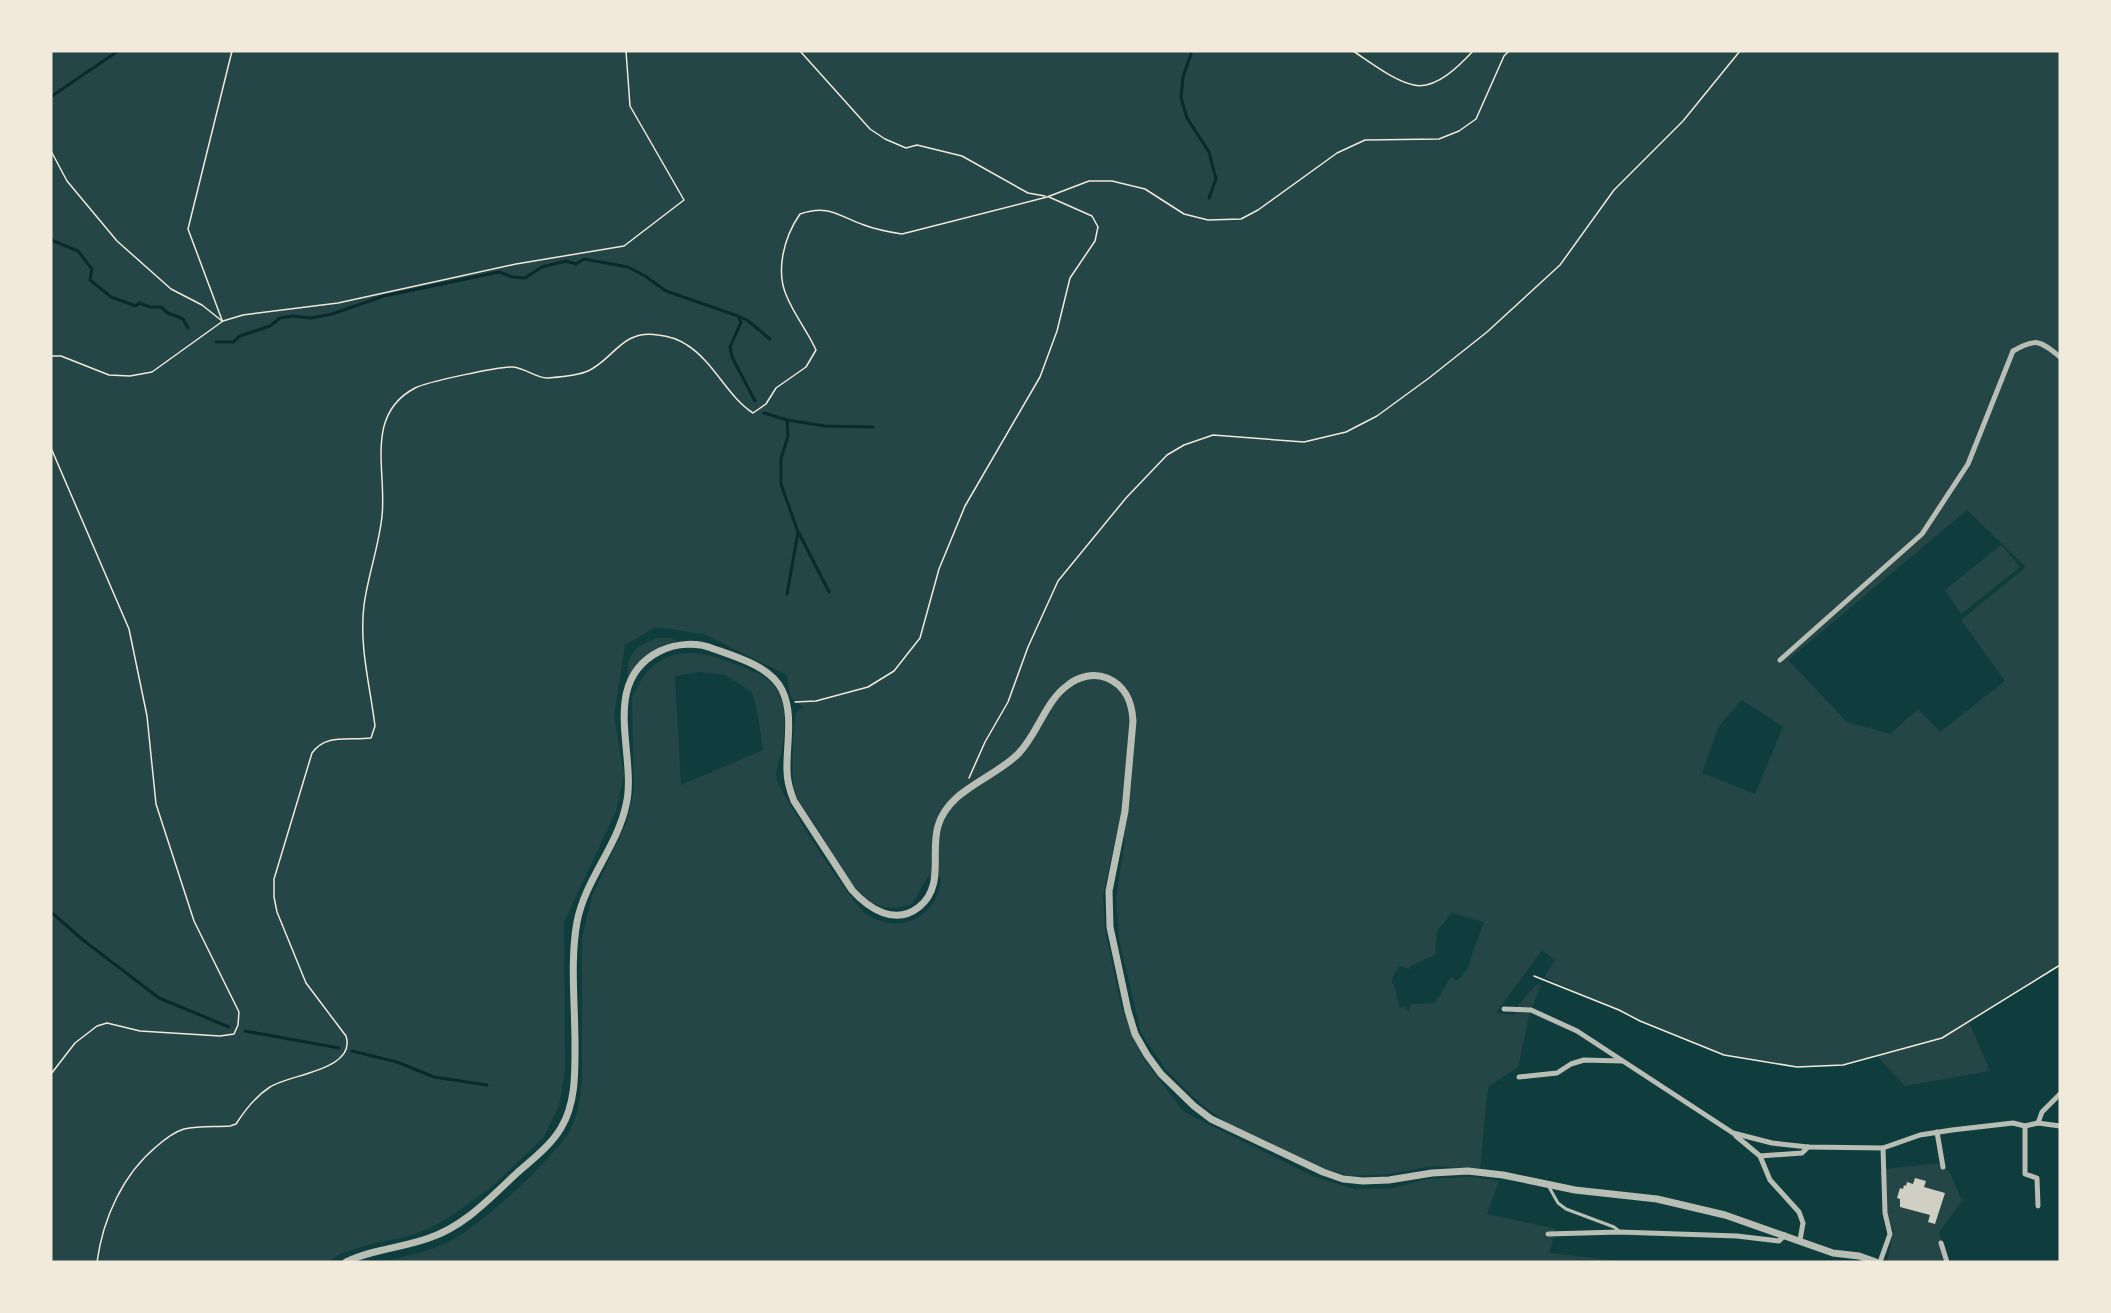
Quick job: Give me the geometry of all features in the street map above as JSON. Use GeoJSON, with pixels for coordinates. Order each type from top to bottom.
{"type":"FeatureCollection","features":[{"type":"Feature","properties":{"kind":"street"},"geometry":{"type":"LineString","coordinates":[[1780,660],[1922,534],[1968,464],[2013,351],[2028,342],[2045,344],[2060,357]]}},
{"type":"Feature","properties":{"kind":"street"},"geometry":{"type":"LineString","coordinates":[[346,1262],[447,1231],[464,1220],[561,1130],[573,1096],[575,1072],[574,944],[577,921],[591,881],[613,840],[627,804],[625,701],[629,686],[647,659],[670,647],[685,644],[705,645],[735,656],[775,679],[786,702],[789,735],[788,786],[794,801],[852,890],[864,903],[875,910],[897,915],[907,914],[918,908],[933,888],[935,839],[938,825],[951,804],[1018,754],[1067,685],[1079,678],[1097,676],[1114,681],[1124,690],[1133,708],[1130,774],[1109,891],[1108,909],[1128,1011],[1135,1034],[1161,1074],[1211,1119],[1232,1131],[1323,1172],[1343,1179],[1363,1181],[1468,1171],[1503,1175],[1548,1185],[1657,1199],[1725,1215],[1833,1253],[1859,1256],[1878,1262],[1890,1234],[1885,1213],[1883,1148]]}},
{"type":"Feature","properties":{"kind":"street"},"geometry":{"type":"LineString","coordinates":[[1504,1009],[1531,1010],[1577,1031],[1733,1133],[1760,1156],[1770,1180],[1799,1212],[1803,1223],[1800,1240]]}},
{"type":"Feature","properties":{"kind":"street"},"geometry":{"type":"LineString","coordinates":[[1520,1077],[1557,1073],[1571,1064],[1584,1060],[1625,1062]]}},
{"type":"Feature","properties":{"kind":"street"},"geometry":{"type":"LineString","coordinates":[[2038,1123],[2042,1112],[2060,1094]]}},
{"type":"Feature","properties":{"kind":"street"},"geometry":{"type":"LineString","coordinates":[[1733,1133],[1756,1141],[1808,1147],[1883,1148],[1936,1132],[2013,1123],[2025,1126],[2038,1123],[2060,1126]]}},
{"type":"Feature","properties":{"kind":"street"},"geometry":{"type":"LineString","coordinates":[[2025,1126],[2025,1174],[2037,1178],[2038,1206]]}},
{"type":"Feature","properties":{"kind":"street"},"geometry":{"type":"LineString","coordinates":[[1936,1132],[1943,1167]]}},
{"type":"Feature","properties":{"kind":"street"},"geometry":{"type":"LineString","coordinates":[[1760,1156],[1802,1152],[1808,1147]]}},
{"type":"Feature","properties":{"kind":"street"},"geometry":{"type":"LineString","coordinates":[[1548,1234],[1619,1232],[1737,1236],[1779,1241],[1785,1235]]}},
{"type":"Feature","properties":{"kind":"street"},"geometry":{"type":"LineString","coordinates":[[1941,1243],[1947,1262]]}},
{"type":"Feature","properties":{"kind":"lane"},"geometry":{"type":"LineString","coordinates":[[1548,1185],[1558,1203],[1566,1209],[1614,1227],[1619,1232]]}},
{"type":"Feature","properties":{"kind":"path"},"geometry":{"type":"LineString","coordinates":[[222,321],[188,229],[232,51]]}},
{"type":"Feature","properties":{"kind":"path"},"geometry":{"type":"LineString","coordinates":[[51,356],[61,356],[109,375],[130,376],[152,372],[222,321],[243,315],[338,303],[516,264],[624,246],[684,201],[630,106],[626,51]]}},
{"type":"Feature","properties":{"kind":"path"},"geometry":{"type":"LineString","coordinates":[[786,702],[816,701],[868,687],[894,670],[920,638],[939,569],[965,506],[1040,377],[1058,331],[1070,278],[1095,241],[1098,227],[1092,216],[1047,196],[1028,193],[962,156],[917,145],[906,148],[885,139],[870,129],[800,51]]}},
{"type":"Feature","properties":{"kind":"path"},"geometry":{"type":"LineString","coordinates":[[1353,51],[1391,75],[1416,86],[1438,81],[1460,65],[1473,51]]}},
{"type":"Feature","properties":{"kind":"path"},"geometry":{"type":"LineString","coordinates":[[97,1262],[112,1209],[124,1183],[135,1166],[167,1137],[184,1129],[236,1124],[258,1096],[271,1086],[320,1069],[344,1056],[347,1050],[346,1036],[306,983],[289,945],[274,897],[274,879],[312,753],[319,744],[328,740],[371,738],[374,734],[374,716],[362,648],[364,604],[382,517],[381,442],[383,428],[387,414],[400,399],[416,387],[490,370],[513,367],[545,378],[588,371],[637,335],[653,334],[671,337],[688,345],[708,364],[742,406],[753,413],[766,404],[776,388],[806,367],[816,350],[785,294],[782,272],[787,237],[800,214],[813,209],[825,209],[881,231],[902,234],[1047,196],[1089,181],[1112,181],[1145,189],[1184,214],[1208,220],[1241,219],[1258,210],[1337,153],[1365,140],[1439,139],[1459,131],[1476,119],[1504,56],[1509,51]]}},
{"type":"Feature","properties":{"kind":"path"},"geometry":{"type":"LineString","coordinates":[[963,793],[986,742],[1008,702],[1058,581],[1126,498],[1167,455],[1184,445],[1213,435],[1304,442],[1346,432],[1377,416],[1487,332],[1560,265],[1614,190],[1683,121],[1740,51]]}},
{"type":"Feature","properties":{"kind":"path"},"geometry":{"type":"LineString","coordinates":[[51,151],[67,181],[117,241],[171,289],[202,305],[222,321]]}},
{"type":"Feature","properties":{"kind":"path"},"geometry":{"type":"LineString","coordinates":[[51,448],[129,629],[147,716],[156,804],[194,921],[239,1012],[238,1025],[234,1034],[220,1036],[140,1031],[107,1023],[97,1026],[75,1043],[51,1074]]}},
{"type":"Feature","properties":{"kind":"path"},"geometry":{"type":"LineString","coordinates":[[1534,976],[1724,1055],[1797,1067],[1843,1065],[1942,1038],[2060,965]]}},
{"type":"Feature","properties":{"kind":"shaded area"},"geometry":{"type":"Polygon","coordinates":[[[51,51],[2060,51],[2060,961],[2052,971],[1969,1022],[1990,1071],[1905,1086],[1877,1056],[1843,1065],[1797,1067],[1724,1055],[1640,1021],[1544,977],[1555,960],[1542,950],[1496,1013],[1515,1015],[1518,1005],[1537,984],[1541,985],[1529,1016],[1518,1067],[1488,1087],[1480,1169],[1433,1166],[1389,1174],[1350,1176],[1323,1168],[1233,1127],[1202,1105],[1166,1070],[1141,1033],[1119,939],[1116,898],[1125,839],[1117,831],[1103,896],[1105,929],[1121,1006],[1143,1058],[1184,1112],[1312,1176],[1354,1189],[1393,1188],[1428,1179],[1471,1177],[1499,1181],[1487,1214],[1556,1229],[1549,1253],[1628,1262],[382,1262],[435,1248],[452,1240],[480,1221],[549,1157],[573,1124],[582,1081],[582,938],[592,896],[627,821],[634,790],[632,698],[651,668],[663,659],[677,654],[691,653],[723,659],[754,672],[775,687],[784,711],[782,746],[776,776],[788,802],[816,846],[865,913],[885,922],[907,922],[925,913],[937,895],[941,878],[928,876],[912,904],[895,908],[884,907],[868,900],[846,875],[796,795],[793,767],[794,730],[796,712],[803,707],[790,697],[787,675],[704,634],[656,627],[625,645],[614,716],[624,775],[616,811],[564,922],[565,1070],[559,1106],[543,1138],[496,1183],[453,1215],[428,1229],[340,1254],[328,1262],[51,1262],[51,51]],[[1967,510],[1788,660],[1847,722],[1890,734],[1918,709],[1940,732],[2005,681],[1961,620],[2026,567],[1967,510]],[[700,672],[675,676],[681,785],[763,750],[752,692],[725,675],[700,672]],[[1742,700],[1719,726],[1702,773],[1755,794],[1783,727],[1742,700]],[[1452,913],[1437,931],[1435,955],[1410,966],[1410,969],[1399,966],[1392,979],[1400,1008],[1404,1007],[1409,1012],[1411,1004],[1435,1003],[1451,977],[1457,981],[1467,969],[1484,922],[1452,913]]]}},
{"type":"Feature","properties":{"kind":"shaded area"},"geometry":{"type":"Polygon","coordinates":[[[2001,545],[2020,567],[1961,614],[1945,590],[2001,545]]]}},
{"type":"Feature","properties":{"kind":"shaded area"},"geometry":{"type":"Polygon","coordinates":[[[658,638],[670,638],[677,641],[649,654],[628,677],[629,662],[634,651],[658,638]]]}},
{"type":"Feature","properties":{"kind":"shaded area"},"geometry":{"type":"Polygon","coordinates":[[[1937,1163],[1949,1171],[1962,1201],[1939,1232],[1947,1262],[1887,1262],[1894,1231],[1885,1213],[1886,1169],[1937,1163]]]}},
{"type":"Feature","properties":{"kind":"building"},"geometry":{"type":"Polygon","coordinates":[[[1915,1178],[1926,1181],[1924,1187],[1945,1193],[1935,1224],[1928,1222],[1930,1215],[1900,1207],[1900,1199],[1897,1198],[1900,1188],[1903,1189],[1907,1182],[1913,1184],[1915,1178]]]}},
{"type":"Feature","properties":{"kind":"waterway"},"geometry":{"type":"LineString","coordinates":[[52,96],[118,51]]}},
{"type":"Feature","properties":{"kind":"waterway"},"geometry":{"type":"LineString","coordinates":[[1191,54],[1183,77],[1181,98],[1187,118],[1209,152],[1216,179],[1209,198]]}},
{"type":"Feature","properties":{"kind":"waterway"},"geometry":{"type":"LineString","coordinates":[[51,240],[78,251],[92,269],[90,280],[111,297],[136,306],[139,303],[150,307],[161,307],[168,313],[183,319],[188,328]]}},
{"type":"Feature","properties":{"kind":"waterway"},"geometry":{"type":"LineString","coordinates":[[216,342],[233,342],[240,336],[270,326],[280,318],[292,316],[311,318],[332,314],[384,296],[499,272],[512,277],[525,278],[542,267],[566,261],[576,264],[584,259],[628,267],[666,291],[738,316],[741,322],[730,347],[732,357],[755,401]]}},
{"type":"Feature","properties":{"kind":"waterway"},"geometry":{"type":"LineString","coordinates":[[738,316],[747,320],[770,339]]}},
{"type":"Feature","properties":{"kind":"waterway"},"geometry":{"type":"LineString","coordinates":[[764,413],[787,420],[788,436],[781,459],[781,484],[798,532],[787,594]]}},
{"type":"Feature","properties":{"kind":"waterway"},"geometry":{"type":"LineString","coordinates":[[787,420],[825,426],[873,427]]}},
{"type":"Feature","properties":{"kind":"waterway"},"geometry":{"type":"LineString","coordinates":[[799,533],[829,592]]}},
{"type":"Feature","properties":{"kind":"waterway"},"geometry":{"type":"LineString","coordinates":[[51,912],[83,940],[159,998],[229,1027]]}},
{"type":"Feature","properties":{"kind":"waterway"},"geometry":{"type":"LineString","coordinates":[[245,1031],[339,1048]]}},
{"type":"Feature","properties":{"kind":"waterway"},"geometry":{"type":"LineString","coordinates":[[352,1051],[397,1062],[434,1077],[487,1085]]}}]}
